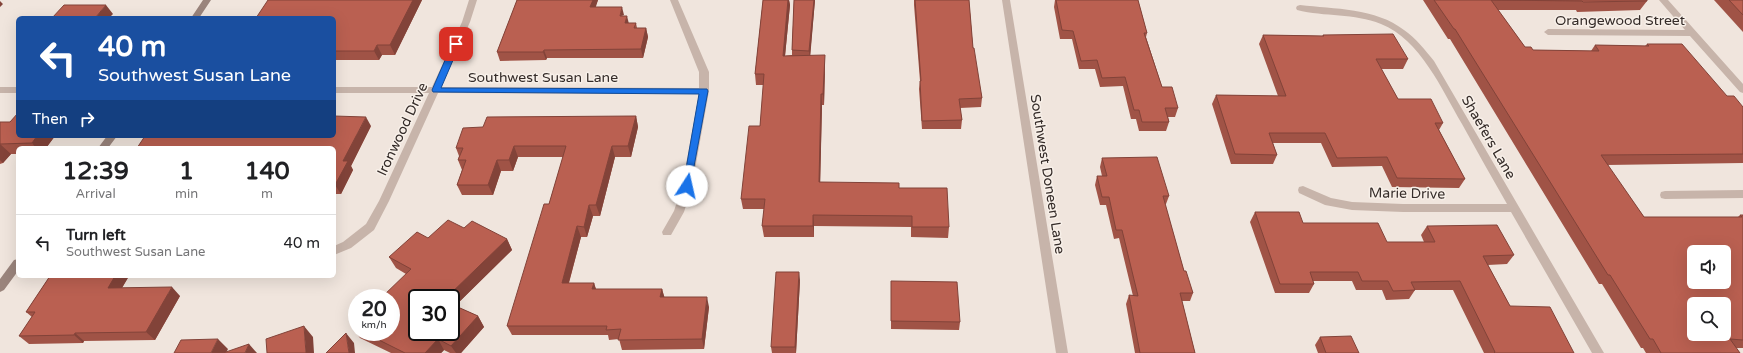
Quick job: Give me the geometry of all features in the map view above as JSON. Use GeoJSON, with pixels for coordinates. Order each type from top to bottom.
{"type":"FeatureCollection","features":[{"type":"Feature","properties":{"kind":"street"},"geometry":{"type":"LineString","coordinates":[[197,16],[207,0]]}},
{"type":"Feature","properties":{"kind":"street","name":"Ironwood Drive"},"geometry":{"type":"LineString","coordinates":[[336,250],[348,245],[370,227],[384,201],[436,90],[466,22],[472,0]]}},
{"type":"Feature","properties":{"kind":"street"},"geometry":{"type":"LineString","coordinates":[[667,232],[679,212],[687,186],[704,91],[704,72],[674,0]]}},
{"type":"Feature","properties":{"kind":"street","name":"Southwest Doneen Lane"},"geometry":{"type":"LineString","coordinates":[[1006,0],[1062,353]]}},
{"type":"Feature","properties":{"kind":"street"},"geometry":{"type":"LineString","coordinates":[[1663,0],[1743,90]]}},
{"type":"Feature","properties":{"kind":"street","name":"Shaefers Lane"},"geometry":{"type":"LineString","coordinates":[[1300,8],[1376,19],[1396,28],[1414,43],[1431,63],[1513,208],[1598,353]]}},
{"type":"Feature","properties":{"kind":"street","name":"Orangewood Street"},"geometry":{"type":"LineString","coordinates":[[1548,32],[1693,33]]}},
{"type":"Feature","properties":{"kind":"street"},"geometry":{"type":"LineString","coordinates":[[0,90],[16,90]]}},
{"type":"Feature","properties":{"kind":"street","name":"Southwest Susan Lane"},"geometry":{"type":"LineString","coordinates":[[336,90],[704,91]]}},
{"type":"Feature","properties":{"kind":"street","name":"Marie Drive"},"geometry":{"type":"LineString","coordinates":[[1303,190],[1329,202],[1352,206],[1403,208],[1513,208]]}},
{"type":"Feature","properties":{"kind":"street"},"geometry":{"type":"LineString","coordinates":[[1665,195],[1743,194]]}},
{"type":"Feature","properties":{"kind":"street"},"geometry":{"type":"LineString","coordinates":[[0,287],[16,266]]}},
{"type":"Feature","properties":{"kind":"building"},"geometry":{"type":"Polygon","coordinates":[[[268,0],[413,0],[390,45],[377,45],[374,51],[336,51],[336,16],[257,16],[268,0]]]}},
{"type":"Feature","properties":{"kind":"building"},"geometry":{"type":"Polygon","coordinates":[[[517,0],[593,0],[590,7],[622,7],[620,16],[627,16],[625,23],[636,23],[634,28],[646,28],[641,49],[497,52],[517,0]]]}},
{"type":"Feature","properties":{"kind":"building"},"geometry":{"type":"Polygon","coordinates":[[[763,0],[788,0],[783,56],[825,55],[823,94],[821,94],[819,182],[899,183],[899,188],[947,188],[949,227],[912,227],[912,216],[813,215],[813,226],[762,226],[765,199],[741,199],[749,126],[760,126],[764,74],[755,74],[763,0]]]}},
{"type":"Feature","properties":{"kind":"building"},"geometry":{"type":"Polygon","coordinates":[[[794,0],[814,0],[809,51],[792,50],[794,0]]]}},
{"type":"Feature","properties":{"kind":"building"},"geometry":{"type":"Polygon","coordinates":[[[915,0],[969,0],[973,48],[982,98],[959,99],[962,120],[922,121],[921,81],[915,0]]]}},
{"type":"Feature","properties":{"kind":"building"},"geometry":{"type":"Polygon","coordinates":[[[1056,0],[1138,0],[1147,33],[1144,33],[1162,87],[1172,87],[1178,108],[1165,108],[1169,122],[1142,122],[1139,110],[1134,110],[1125,77],[1102,78],[1097,60],[1081,61],[1073,31],[1062,30],[1056,0]]]}},
{"type":"Feature","properties":{"kind":"building"},"geometry":{"type":"Polygon","coordinates":[[[1434,0],[1491,0],[1525,47],[1531,47],[1533,50],[1599,51],[1595,45],[1649,46],[1647,44],[1682,44],[1727,96],[1734,96],[1743,107],[1743,154],[1601,155],[1644,217],[1742,217],[1740,215],[1743,215],[1743,340],[1731,339],[1731,297],[1687,297],[1687,341],[1731,340],[1740,353],[1661,353],[1653,339],[1650,339],[1610,275],[1608,275],[1455,29],[1434,0]]]}},
{"type":"Feature","properties":{"kind":"building"},"geometry":{"type":"Polygon","coordinates":[[[1491,0],[1647,0],[1582,1],[1491,0]]]}},
{"type":"Feature","properties":{"kind":"building"},"geometry":{"type":"Polygon","coordinates":[[[1729,0],[1743,0],[1743,15],[1729,0]]]}},
{"type":"Feature","properties":{"kind":"building"},"geometry":{"type":"Polygon","coordinates":[[[64,5],[106,5],[97,16],[54,16],[64,5]]]}},
{"type":"Feature","properties":{"kind":"building"},"geometry":{"type":"Polygon","coordinates":[[[1393,34],[1408,59],[1376,59],[1398,99],[1431,99],[1443,123],[1435,123],[1465,179],[1397,178],[1387,157],[1337,158],[1325,133],[1269,133],[1277,155],[1235,154],[1216,95],[1286,96],[1263,35],[1324,36],[1323,35],[1393,34]]]}},
{"type":"Feature","properties":{"kind":"building"},"geometry":{"type":"Polygon","coordinates":[[[16,115],[16,138],[36,138],[32,143],[0,144],[0,122],[10,122],[16,115]]]}},
{"type":"Feature","properties":{"kind":"building"},"geometry":{"type":"Polygon","coordinates":[[[336,116],[366,117],[343,161],[348,161],[336,183],[336,146],[138,146],[144,138],[336,138],[336,116]]]}},
{"type":"Feature","properties":{"kind":"building"},"geometry":{"type":"Polygon","coordinates":[[[636,116],[628,146],[612,146],[596,205],[589,205],[584,227],[577,226],[562,283],[594,283],[592,289],[662,289],[660,297],[707,297],[702,339],[618,340],[621,329],[606,330],[607,326],[507,326],[544,204],[549,204],[566,146],[514,146],[509,160],[497,160],[488,185],[457,185],[466,160],[458,160],[463,148],[456,148],[463,128],[483,127],[487,117],[636,116]]]}},
{"type":"Feature","properties":{"kind":"building"},"geometry":{"type":"Polygon","coordinates":[[[1157,157],[1169,196],[1163,196],[1184,271],[1186,271],[1193,293],[1180,293],[1195,353],[1140,353],[1129,295],[1138,296],[1122,230],[1116,230],[1109,197],[1102,197],[1097,176],[1107,176],[1102,158],[1157,157]]]}},
{"type":"Feature","properties":{"kind":"building"},"geometry":{"type":"Polygon","coordinates":[[[1255,212],[1299,212],[1303,223],[1378,223],[1387,242],[1435,242],[1427,226],[1497,225],[1514,255],[1483,256],[1510,306],[1550,307],[1574,353],[1495,353],[1460,281],[1411,282],[1415,290],[1393,291],[1388,281],[1362,281],[1358,272],[1310,272],[1314,284],[1280,284],[1255,212]]]}},
{"type":"Feature","properties":{"kind":"building"},"geometry":{"type":"Polygon","coordinates":[[[448,220],[464,228],[472,221],[507,239],[455,289],[408,289],[408,341],[436,341],[425,353],[405,353],[381,341],[400,341],[400,289],[390,289],[411,269],[389,257],[417,232],[428,238],[448,220]]]}},
{"type":"Feature","properties":{"kind":"building"},"geometry":{"type":"Polygon","coordinates":[[[776,272],[799,272],[795,347],[771,347],[776,272]]]}},
{"type":"Feature","properties":{"kind":"building"},"geometry":{"type":"Polygon","coordinates":[[[49,278],[114,278],[108,288],[172,287],[146,332],[75,333],[74,335],[19,336],[35,312],[26,312],[49,278]]]}},
{"type":"Feature","properties":{"kind":"building"},"geometry":{"type":"Polygon","coordinates":[[[891,281],[957,282],[960,322],[891,321],[891,281]]]}},
{"type":"Feature","properties":{"kind":"building"},"geometry":{"type":"Polygon","coordinates":[[[460,308],[478,316],[460,336],[460,308]]]}},
{"type":"Feature","properties":{"kind":"building"},"geometry":{"type":"Polygon","coordinates":[[[304,326],[306,353],[267,353],[266,339],[304,326]]]}},
{"type":"Feature","properties":{"kind":"building"},"geometry":{"type":"Polygon","coordinates":[[[346,333],[349,353],[326,353],[346,333]]]}},
{"type":"Feature","properties":{"kind":"building"},"geometry":{"type":"Polygon","coordinates":[[[1351,336],[1359,353],[1326,353],[1320,337],[1351,336]]]}},
{"type":"Feature","properties":{"kind":"building"},"geometry":{"type":"Polygon","coordinates":[[[218,339],[211,353],[174,353],[181,340],[218,339]]]}},
{"type":"Feature","properties":{"kind":"building"},"geometry":{"type":"Polygon","coordinates":[[[442,341],[456,341],[451,346],[442,341]]]}},
{"type":"Feature","properties":{"kind":"building"},"geometry":{"type":"Polygon","coordinates":[[[249,344],[245,353],[223,353],[249,344]]]}},
{"type":"Feature","properties":{"kind":"route"},"geometry":{"type":"LineString","coordinates":[[456,44],[436,90],[704,91],[687,186]]}}]}
